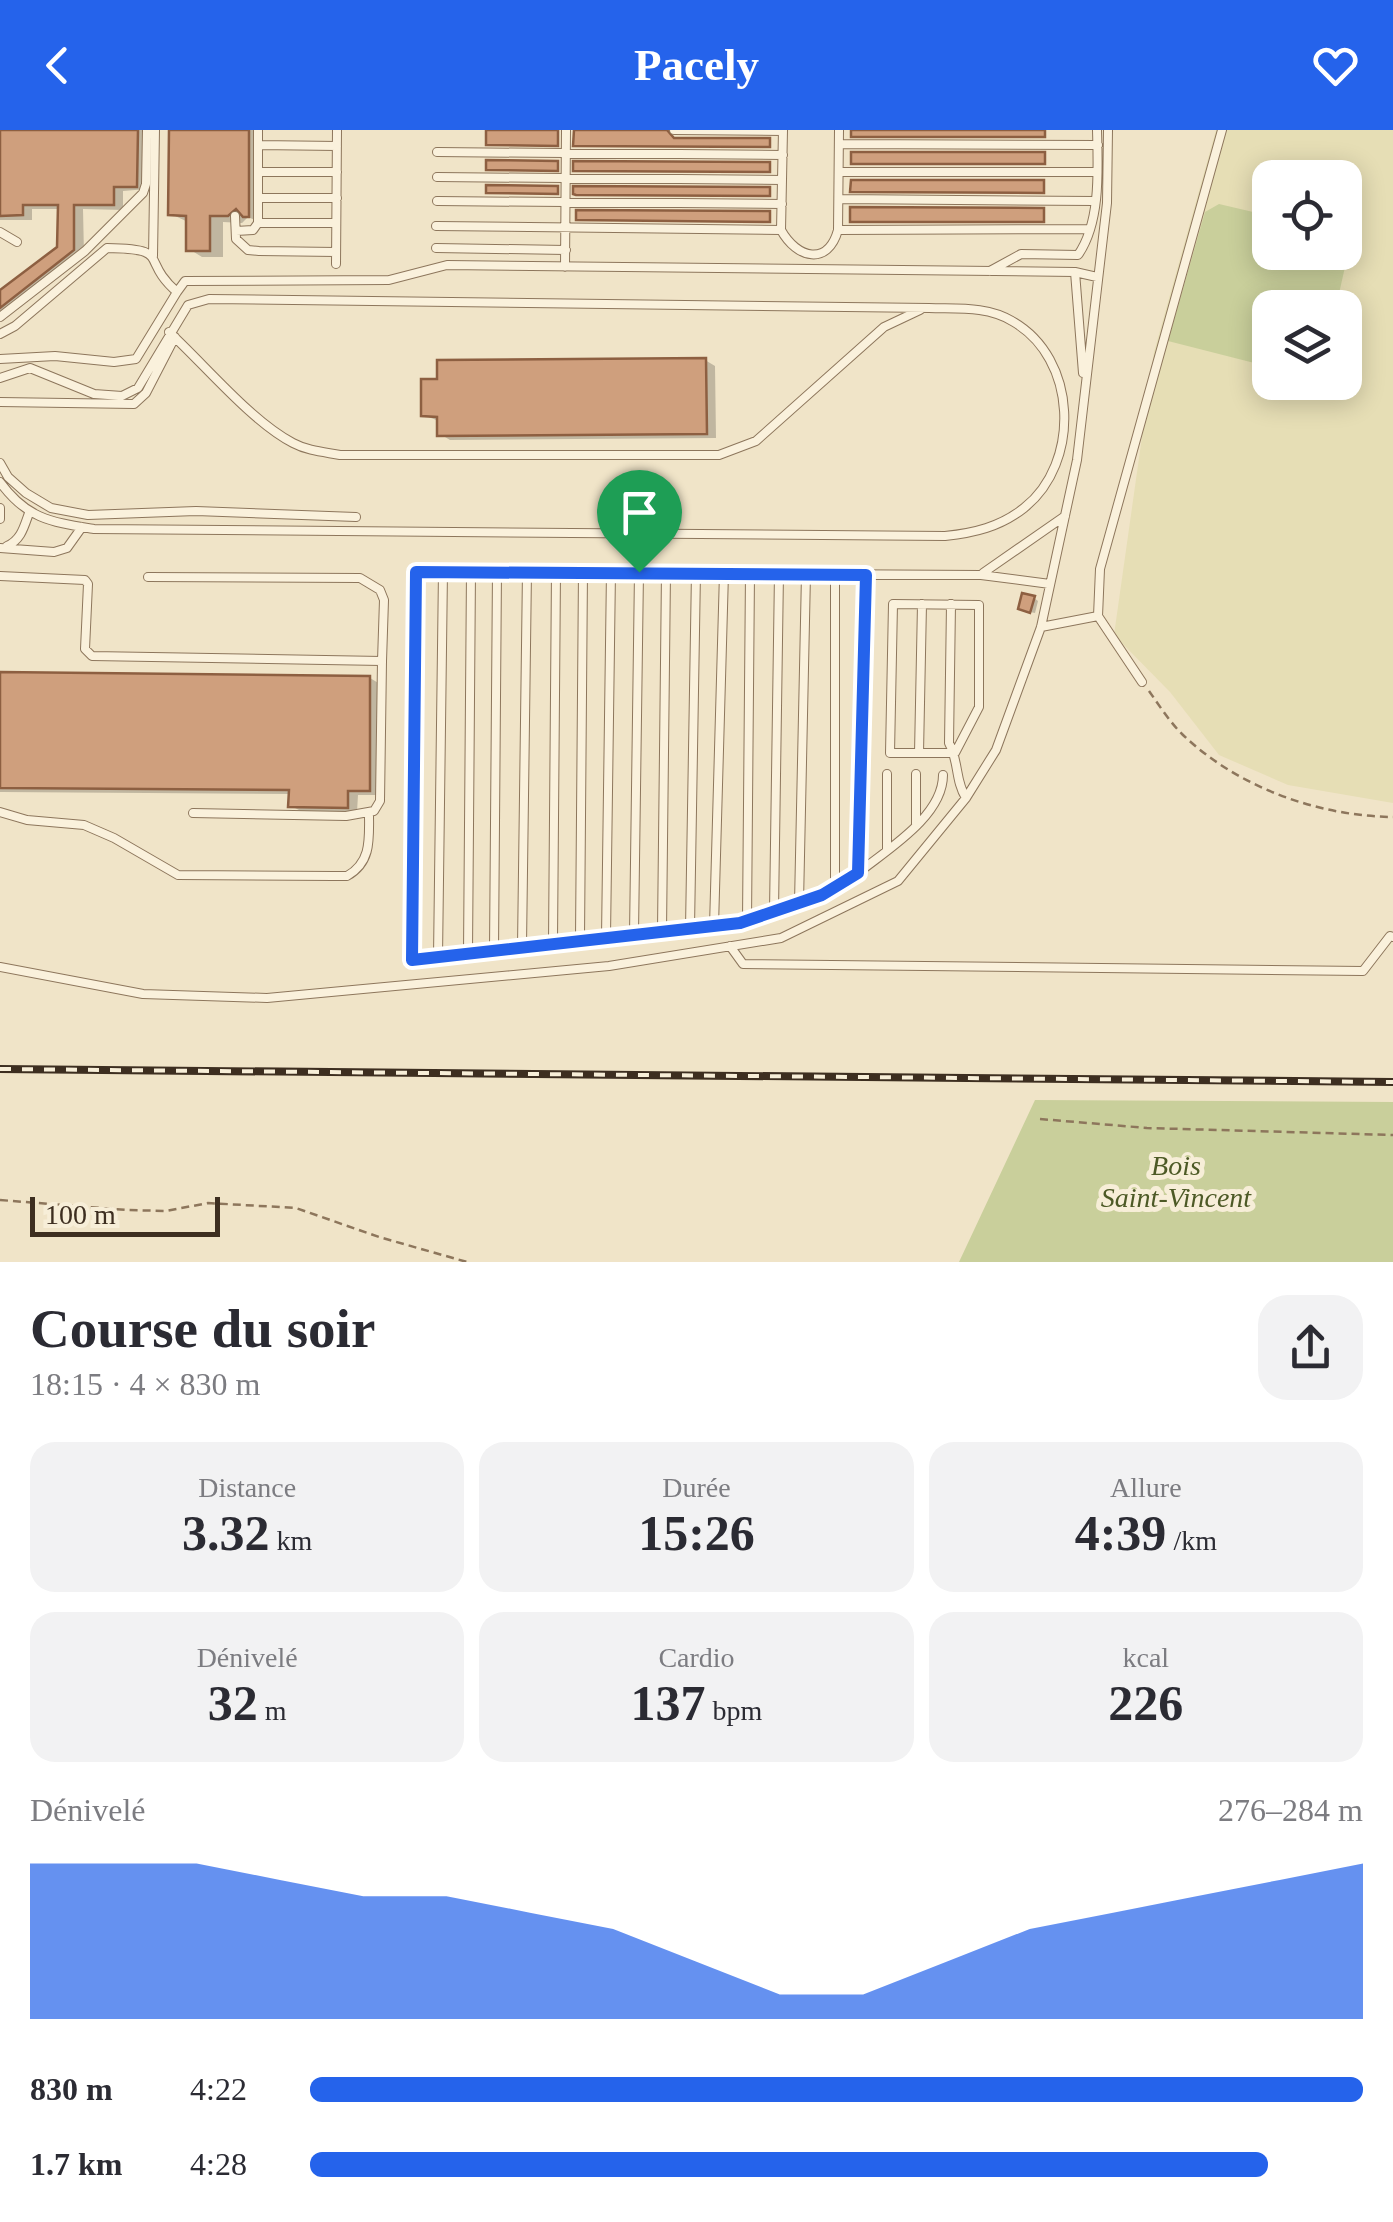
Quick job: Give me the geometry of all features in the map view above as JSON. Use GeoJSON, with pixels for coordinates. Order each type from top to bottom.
{"type":"FeatureCollection","features":[{"type":"Feature","properties":{"kind":"lane"},"geometry":{"type":"LineString","coordinates":[[0,316],[85,251],[143,193],[146,130]]}},
{"type":"Feature","properties":{"kind":"lane"},"geometry":{"type":"LineString","coordinates":[[153,256],[155,130]]}},
{"type":"Feature","properties":{"kind":"lane"},"geometry":{"type":"LineString","coordinates":[[236,231],[253,230],[258,224],[258,130]]}},
{"type":"Feature","properties":{"kind":"lane"},"geometry":{"type":"LineString","coordinates":[[336,264],[338,130]]}},
{"type":"Feature","properties":{"kind":"lane"},"geometry":{"type":"LineString","coordinates":[[565,266],[566,130]]}},
{"type":"Feature","properties":{"kind":"lane"},"geometry":{"type":"LineString","coordinates":[[674,130],[783,131],[782,230],[789,244],[813,254],[828,252],[838,230],[840,130]]}},
{"type":"Feature","properties":{"kind":"lane"},"geometry":{"type":"LineString","coordinates":[[990,271],[1020,254],[1078,255],[1090,228],[1097,130]]}},
{"type":"Feature","properties":{"kind":"lane"},"geometry":{"type":"LineString","coordinates":[[0,967],[144,994],[268,998],[609,966],[781,938],[898,881],[966,798],[996,750],[1041,627],[1078,460],[1106,202],[1108,130]]}},
{"type":"Feature","properties":{"kind":"lane"},"geometry":{"type":"LineString","coordinates":[[1142,682],[1098,616],[1100,569],[1222,130]]}},
{"type":"Feature","properties":{"kind":"lane"},"geometry":{"type":"LineString","coordinates":[[839,144],[1098,145]]}},
{"type":"Feature","properties":{"kind":"lane"},"geometry":{"type":"LineString","coordinates":[[258,145],[337,146]]}},
{"type":"Feature","properties":{"kind":"lane"},"geometry":{"type":"LineString","coordinates":[[437,152],[783,155]]}},
{"type":"Feature","properties":{"kind":"lane"},"geometry":{"type":"LineString","coordinates":[[258,172],[337,172]]}},
{"type":"Feature","properties":{"kind":"lane"},"geometry":{"type":"LineString","coordinates":[[840,172],[1096,172]]}},
{"type":"Feature","properties":{"kind":"lane"},"geometry":{"type":"LineString","coordinates":[[437,177],[782,180]]}},
{"type":"Feature","properties":{"kind":"lane"},"geometry":{"type":"LineString","coordinates":[[258,198],[337,198]]}},
{"type":"Feature","properties":{"kind":"lane"},"geometry":{"type":"LineString","coordinates":[[840,199],[1094,201]]}},
{"type":"Feature","properties":{"kind":"lane"},"geometry":{"type":"LineString","coordinates":[[436,201],[782,204]]}},
{"type":"Feature","properties":{"kind":"lane"},"geometry":{"type":"LineString","coordinates":[[236,216],[236,240],[248,250],[336,252]]}},
{"type":"Feature","properties":{"kind":"lane"},"geometry":{"type":"LineString","coordinates":[[258,224],[336,222]]}},
{"type":"Feature","properties":{"kind":"lane"},"geometry":{"type":"LineString","coordinates":[[436,226],[782,230]]}},
{"type":"Feature","properties":{"kind":"lane"},"geometry":{"type":"LineString","coordinates":[[838,230],[1090,228]]}},
{"type":"Feature","properties":{"kind":"lane"},"geometry":{"type":"LineString","coordinates":[[0,232],[17,242]]}},
{"type":"Feature","properties":{"kind":"lane"},"geometry":{"type":"LineString","coordinates":[[0,334],[16,326],[107,248],[144,249],[177,292]]}},
{"type":"Feature","properties":{"kind":"lane"},"geometry":{"type":"LineString","coordinates":[[436,248],[566,250]]}},
{"type":"Feature","properties":{"kind":"lane"},"geometry":{"type":"LineString","coordinates":[[0,359],[136,359],[185,281],[389,280],[448,265],[1075,272],[1097,277]]}},
{"type":"Feature","properties":{"kind":"lane"},"geometry":{"type":"LineString","coordinates":[[1075,272],[1085,396]]}},
{"type":"Feature","properties":{"kind":"lane"},"geometry":{"type":"LineString","coordinates":[[0,402],[134,404],[146,393],[188,305],[209,299],[985,310],[1015,322],[1040,347],[1056,373],[1065,412],[1060,455],[1047,482],[1028,506],[975,533],[945,536],[82,527],[55,523],[29,513],[0,482]]}},
{"type":"Feature","properties":{"kind":"lane"},"geometry":{"type":"LineString","coordinates":[[172,335],[260,418],[292,443],[314,451],[340,455],[719,455],[756,441],[884,327],[929,308]]}},
{"type":"Feature","properties":{"kind":"lane"},"geometry":{"type":"LineString","coordinates":[[0,378],[30,368],[94,394],[122,396],[138,388],[172,335]]}},
{"type":"Feature","properties":{"kind":"lane"},"geometry":{"type":"LineString","coordinates":[[0,463],[8,477],[26,493],[51,508],[88,514],[138,516],[156,511],[196,511],[356,516]]}},
{"type":"Feature","properties":{"kind":"lane"},"geometry":{"type":"LineString","coordinates":[[0,508],[0,520]]}},
{"type":"Feature","properties":{"kind":"lane"},"geometry":{"type":"LineString","coordinates":[[1,548],[14,542],[29,513]]}},
{"type":"Feature","properties":{"kind":"lane"},"geometry":{"type":"LineString","coordinates":[[981,575],[1065,516]]}},
{"type":"Feature","properties":{"kind":"lane"},"geometry":{"type":"LineString","coordinates":[[1,548],[54,552],[67,548],[82,527]]}},
{"type":"Feature","properties":{"kind":"lane"},"geometry":{"type":"LineString","coordinates":[[468,953],[471,571]]}},
{"type":"Feature","properties":{"kind":"lane"},"geometry":{"type":"LineString","coordinates":[[494,950],[497,571]]}},
{"type":"Feature","properties":{"kind":"lane"},"geometry":{"type":"LineString","coordinates":[[522,946],[527,571]]}},
{"type":"Feature","properties":{"kind":"lane"},"geometry":{"type":"LineString","coordinates":[[553,942],[556,571]]}},
{"type":"Feature","properties":{"kind":"lane"},"geometry":{"type":"LineString","coordinates":[[580,940],[583,571]]}},
{"type":"Feature","properties":{"kind":"lane"},"geometry":{"type":"LineString","coordinates":[[606,937],[611,571]]}},
{"type":"Feature","properties":{"kind":"lane"},"geometry":{"type":"LineString","coordinates":[[943,775],[943,791],[916,824],[887,850],[835,887],[799,903],[714,926],[412,960],[416,572],[981,575],[1050,584]]}},
{"type":"Feature","properties":{"kind":"lane"},"geometry":{"type":"LineString","coordinates":[[438,956],[443,572]]}},
{"type":"Feature","properties":{"kind":"lane"},"geometry":{"type":"LineString","coordinates":[[634,934],[639,572]]}},
{"type":"Feature","properties":{"kind":"lane"},"geometry":{"type":"LineString","coordinates":[[662,931],[666,572]]}},
{"type":"Feature","properties":{"kind":"lane"},"geometry":{"type":"LineString","coordinates":[[690,928],[696,572]]}},
{"type":"Feature","properties":{"kind":"lane"},"geometry":{"type":"LineString","coordinates":[[714,926],[724,573]]}},
{"type":"Feature","properties":{"kind":"lane"},"geometry":{"type":"LineString","coordinates":[[747,920],[750,573]]}},
{"type":"Feature","properties":{"kind":"lane"},"geometry":{"type":"LineString","coordinates":[[774,911],[779,573]]}},
{"type":"Feature","properties":{"kind":"lane"},"geometry":{"type":"LineString","coordinates":[[799,903],[806,574]]}},
{"type":"Feature","properties":{"kind":"lane"},"geometry":{"type":"LineString","coordinates":[[835,887],[836,574]]}},
{"type":"Feature","properties":{"kind":"lane"},"geometry":{"type":"LineString","coordinates":[[858,873],[866,575]]}},
{"type":"Feature","properties":{"kind":"lane"},"geometry":{"type":"LineString","coordinates":[[0,576],[85,580],[85,649],[92,656],[382,661]]}},
{"type":"Feature","properties":{"kind":"lane"},"geometry":{"type":"LineString","coordinates":[[148,577],[360,578],[380,590],[384,600],[380,801],[369,813],[346,816],[193,813]]}},
{"type":"Feature","properties":{"kind":"lane"},"geometry":{"type":"LineString","coordinates":[[894,604],[979,605],[979,707],[955,753],[890,753],[894,604]]}},
{"type":"Feature","properties":{"kind":"lane"},"geometry":{"type":"LineString","coordinates":[[919,753],[922,604]]}},
{"type":"Feature","properties":{"kind":"lane"},"geometry":{"type":"LineString","coordinates":[[951,604],[950,743],[959,787],[966,798]]}},
{"type":"Feature","properties":{"kind":"lane"},"geometry":{"type":"LineString","coordinates":[[1041,627],[1098,616]]}},
{"type":"Feature","properties":{"kind":"lane"},"geometry":{"type":"LineString","coordinates":[[887,850],[888,774]]}},
{"type":"Feature","properties":{"kind":"lane"},"geometry":{"type":"LineString","coordinates":[[916,774],[916,824]]}},
{"type":"Feature","properties":{"kind":"lane"},"geometry":{"type":"LineString","coordinates":[[0,812],[28,820],[84,826],[178,874],[334,876],[347,876],[362,862],[368,850],[369,813]]}},
{"type":"Feature","properties":{"kind":"lane"},"geometry":{"type":"LineString","coordinates":[[730,946],[743,964],[1364,971],[1393,937]]}},
{"type":"Feature","properties":{"kind":"path"},"geometry":{"type":"LineString","coordinates":[[1142,682],[1180,733],[1225,768],[1273,793],[1328,810],[1393,817]]}},
{"type":"Feature","properties":{"kind":"path"},"geometry":{"type":"LineString","coordinates":[[1040,1120],[1146,1128],[1393,1135]]}},
{"type":"Feature","properties":{"kind":"path"},"geometry":{"type":"LineString","coordinates":[[0,1200],[127,1210],[166,1210],[208,1203],[296,1208],[467,1262]]}},
{"type":"Feature","properties":{"kind":"shaded area"},"geometry":{"type":"Polygon","coordinates":[[[1216,130],[1393,130],[1393,803],[1288,785],[1219,755],[1170,692],[1114,635],[1154,352],[1216,130]]]}},
{"type":"Feature","properties":{"kind":"green space"},"geometry":{"type":"Polygon","coordinates":[[[1219,204],[1252,212],[1252,270],[1344,270],[1340,290],[1252,290],[1252,362],[1168,341],[1205,212],[1219,204]]]}},
{"type":"Feature","properties":{"kind":"green space","name":"Bois Saint-Vincent"},"geometry":{"type":"Polygon","coordinates":[[[1035,1100],[1393,1102],[1393,1262],[959,1262],[1035,1100]]]}},
{"type":"Feature","properties":{"kind":"building"},"geometry":{"type":"Polygon","coordinates":[[[0,130],[138,130],[137,187],[114,187],[114,205],[74,205],[74,250],[0,308],[0,290],[57,247],[58,205],[23,205],[23,215],[0,216],[0,130]]]}},
{"type":"Feature","properties":{"kind":"building"},"geometry":{"type":"Polygon","coordinates":[[[169,130],[249,130],[249,217],[243,217],[236,209],[228,216],[210,216],[210,251],[186,251],[186,216],[168,215],[169,130]]]}},
{"type":"Feature","properties":{"kind":"building"},"geometry":{"type":"Polygon","coordinates":[[[486,130],[558,130],[558,146],[486,145],[486,130]]]}},
{"type":"Feature","properties":{"kind":"building"},"geometry":{"type":"Polygon","coordinates":[[[574,130],[667,130],[674,138],[770,138],[770,147],[573,146],[574,130]]]}},
{"type":"Feature","properties":{"kind":"building"},"geometry":{"type":"Polygon","coordinates":[[[851,130],[1045,130],[1045,137],[851,137],[851,130]]]}},
{"type":"Feature","properties":{"kind":"building"},"geometry":{"type":"Polygon","coordinates":[[[851,152],[1045,152],[1045,164],[851,164],[851,152]]]}},
{"type":"Feature","properties":{"kind":"building"},"geometry":{"type":"Polygon","coordinates":[[[486,160],[558,161],[558,171],[486,170],[486,160]]]}},
{"type":"Feature","properties":{"kind":"building"},"geometry":{"type":"Polygon","coordinates":[[[573,161],[770,162],[770,172],[573,171],[573,161]]]}},
{"type":"Feature","properties":{"kind":"building"},"geometry":{"type":"Polygon","coordinates":[[[851,180],[1044,180],[1044,193],[850,192],[851,180]]]}},
{"type":"Feature","properties":{"kind":"building"},"geometry":{"type":"Polygon","coordinates":[[[486,185],[558,186],[558,194],[486,193],[486,185]]]}},
{"type":"Feature","properties":{"kind":"building"},"geometry":{"type":"Polygon","coordinates":[[[573,186],[770,187],[770,196],[576,195],[573,186]]]}},
{"type":"Feature","properties":{"kind":"building"},"geometry":{"type":"Polygon","coordinates":[[[850,207],[1044,208],[1044,222],[850,222],[850,207]]]}},
{"type":"Feature","properties":{"kind":"building"},"geometry":{"type":"Polygon","coordinates":[[[576,210],[770,211],[770,222],[576,220],[576,210]]]}},
{"type":"Feature","properties":{"kind":"building"},"geometry":{"type":"Polygon","coordinates":[[[706,358],[707,434],[437,436],[437,417],[421,416],[421,379],[437,379],[437,360],[706,358]]]}},
{"type":"Feature","properties":{"kind":"building"},"geometry":{"type":"Polygon","coordinates":[[[1022,593],[1035,596],[1030,613],[1018,609],[1022,593]]]}},
{"type":"Feature","properties":{"kind":"building"},"geometry":{"type":"Polygon","coordinates":[[[0,672],[370,676],[370,791],[348,791],[348,808],[288,807],[289,790],[0,788],[0,672]]]}},
{"type":"Feature","properties":{"kind":"railway"},"geometry":{"type":"LineString","coordinates":[[0,1069],[1393,1082]]}},
{"type":"Feature","properties":{"kind":"route"},"geometry":{"type":"LineString","coordinates":[[416,572],[639,572],[866,575],[858,873],[822,895],[740,923],[412,960],[416,572]]}}]}
